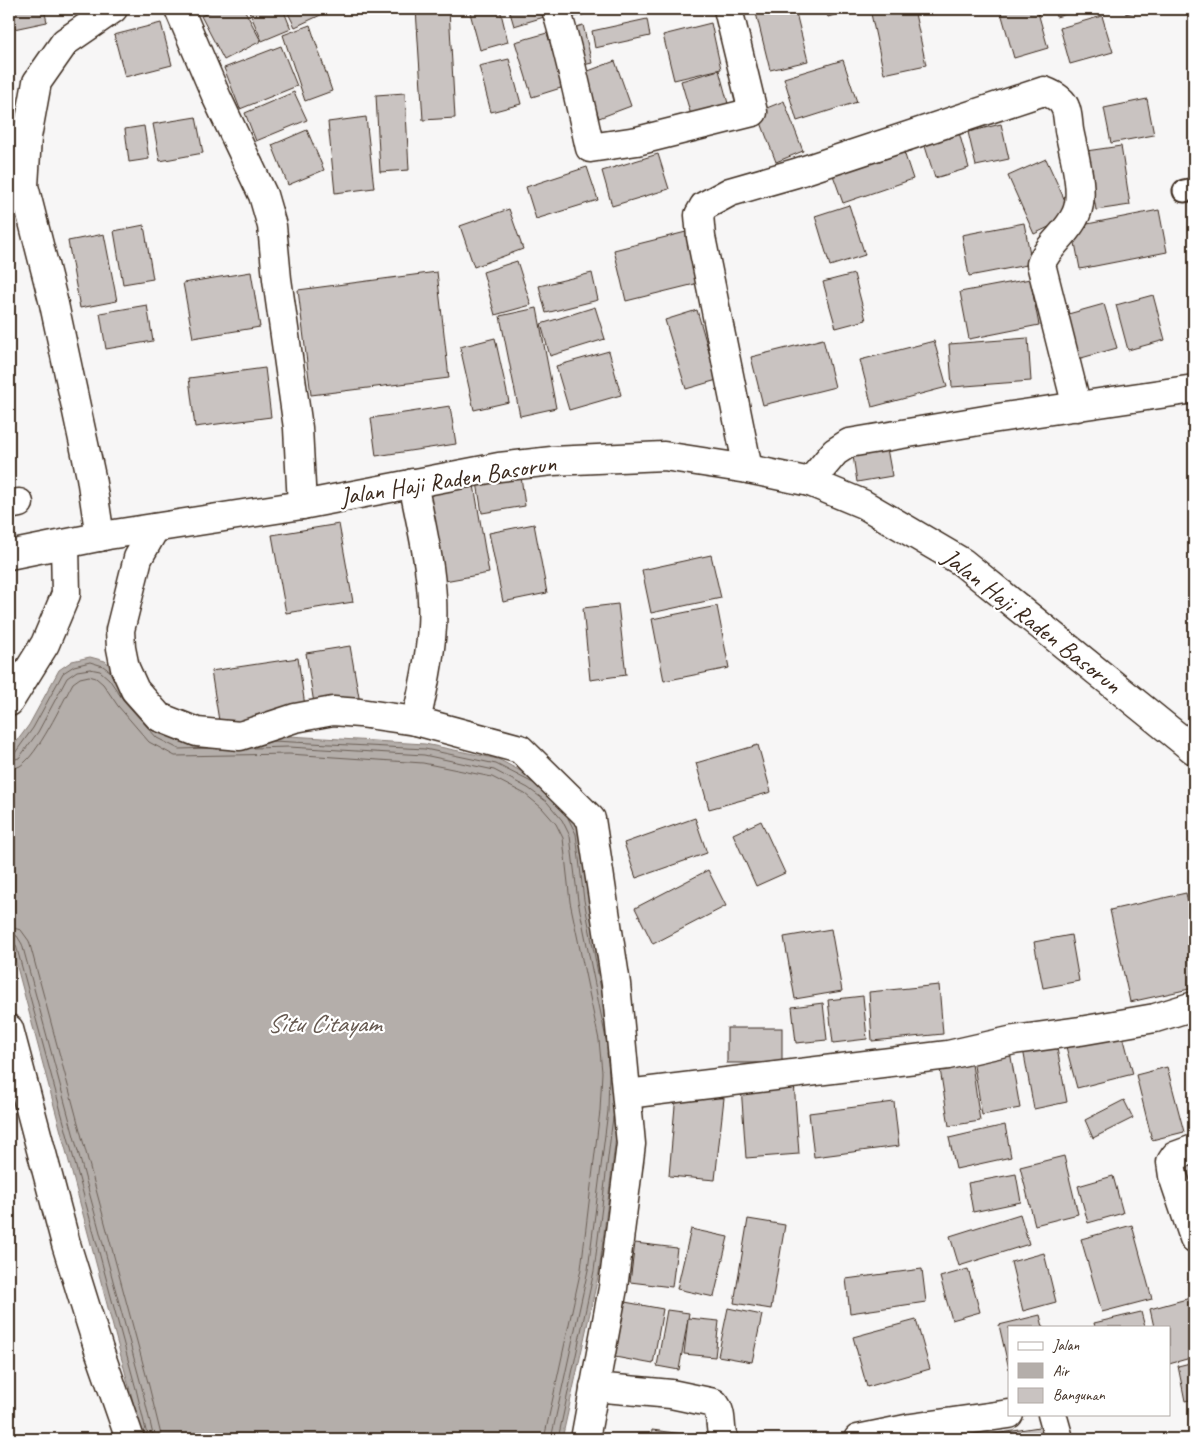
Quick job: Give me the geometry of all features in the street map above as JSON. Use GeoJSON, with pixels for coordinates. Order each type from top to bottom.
{"type":"FeatureCollection","features":[{"type":"Feature","properties":{"kind":"street"},"geometry":{"type":"LineString","coordinates":[[104,536],[58,323],[24,186],[26,137],[37,82],[65,42],[113,9]]}},
{"type":"Feature","properties":{"kind":"street"},"geometry":{"type":"LineString","coordinates":[[180,9],[216,98],[263,195],[272,226],[277,279],[298,428],[302,505]]}},
{"type":"Feature","properties":{"kind":"street"},"geometry":{"type":"LineString","coordinates":[[556,9],[568,45],[573,76],[590,148],[637,140],[753,112],[728,9]]}},
{"type":"Feature","properties":{"kind":"street"},"geometry":{"type":"LineString","coordinates":[[748,469],[701,237],[699,216],[704,206],[730,192],[796,173],[1044,91],[1055,95],[1065,106],[1079,183],[1079,203],[1076,214],[1045,254],[1041,264],[1077,408]]}},
{"type":"Feature","properties":{"kind":"street"},"geometry":{"type":"LineString","coordinates":[[810,482],[835,452],[849,443],[991,419],[1077,408],[1194,389]]}},
{"type":"Feature","properties":{"kind":"street","name":"Jalan Haji Raden Basorun"},"geometry":{"type":"LineString","coordinates":[[9,555],[104,536],[302,505],[508,466],[552,461],[664,456],[748,469],[810,482],[863,504],[962,562],[1194,750]]}},
{"type":"Feature","properties":{"kind":"street"},"geometry":{"type":"LineString","coordinates":[[413,483],[431,580],[433,625],[428,664],[416,722]]}},
{"type":"Feature","properties":{"kind":"street"},"geometry":{"type":"LineString","coordinates":[[150,529],[138,558],[120,630],[125,668],[134,690],[159,717],[197,732],[240,736],[296,718],[333,711],[360,712],[416,722],[520,750],[591,819],[616,984],[631,1144],[613,1288],[584,1439]]}},
{"type":"Feature","properties":{"kind":"street"},"geometry":{"type":"LineString","coordinates":[[9,702],[45,644],[66,594],[65,544]]}},
{"type":"Feature","properties":{"kind":"street"},"geometry":{"type":"LineString","coordinates":[[627,1094],[948,1055],[1014,1040],[1154,1018],[1194,1006]]}},
{"type":"Feature","properties":{"kind":"street"},"geometry":{"type":"LineString","coordinates":[[9,1028],[66,1244],[99,1350],[130,1439]]}},
{"type":"Feature","properties":{"kind":"street"},"geometry":{"type":"LineString","coordinates":[[1194,1149],[1175,1156],[1171,1162],[1173,1176],[1194,1238]]}},
{"type":"Feature","properties":{"kind":"street"},"geometry":{"type":"LineString","coordinates":[[594,1387],[671,1394],[714,1403],[719,1410],[724,1439]]}},
{"type":"Feature","properties":{"kind":"street"},"geometry":{"type":"LineString","coordinates":[[858,1439],[911,1428],[1008,1414]]}},
{"type":"Feature","properties":{"kind":"street"},"geometry":{"type":"LineString","coordinates":[[1053,1416],[1059,1439]]}},
{"type":"Feature","properties":{"kind":"water","name":"Situ Citayam"},"geometry":{"type":"Polygon","coordinates":[[[90,657],[105,661],[117,671],[181,738],[289,736],[425,744],[498,759],[534,778],[572,814],[581,833],[589,899],[600,961],[619,1112],[599,1272],[562,1439],[143,1439],[9,937],[9,752],[29,725],[59,670],[72,661],[90,657]]]}},
{"type":"Feature","properties":{"kind":"building"},"geometry":{"type":"Polygon","coordinates":[[[9,9],[44,9],[47,22],[9,30],[9,9]]]}},
{"type":"Feature","properties":{"kind":"building"},"geometry":{"type":"Polygon","coordinates":[[[216,9],[244,9],[261,41],[224,60],[201,16],[216,9]]]}},
{"type":"Feature","properties":{"kind":"building"},"geometry":{"type":"Polygon","coordinates":[[[248,9],[283,9],[291,29],[262,41],[248,9]]]}},
{"type":"Feature","properties":{"kind":"building"},"geometry":{"type":"Polygon","coordinates":[[[286,9],[328,9],[329,11],[295,27],[286,9]]]}},
{"type":"Feature","properties":{"kind":"building"},"geometry":{"type":"Polygon","coordinates":[[[416,9],[449,9],[455,118],[423,120],[416,9]]]}},
{"type":"Feature","properties":{"kind":"building"},"geometry":{"type":"Polygon","coordinates":[[[469,9],[500,9],[508,42],[480,50],[469,9]]]}},
{"type":"Feature","properties":{"kind":"building"},"geometry":{"type":"Polygon","coordinates":[[[509,9],[542,9],[544,17],[514,26],[509,9]]]}},
{"type":"Feature","properties":{"kind":"building"},"geometry":{"type":"Polygon","coordinates":[[[560,9],[611,9],[563,19],[560,9]]]}},
{"type":"Feature","properties":{"kind":"building"},"geometry":{"type":"Polygon","coordinates":[[[755,9],[795,9],[808,61],[770,70],[755,9]]]}},
{"type":"Feature","properties":{"kind":"building"},"geometry":{"type":"Polygon","coordinates":[[[825,9],[854,9],[828,17],[825,9]]]}},
{"type":"Feature","properties":{"kind":"building"},"geometry":{"type":"Polygon","coordinates":[[[870,9],[914,9],[926,65],[884,74],[870,9]]]}},
{"type":"Feature","properties":{"kind":"building"},"geometry":{"type":"Polygon","coordinates":[[[1000,9],[1037,9],[1048,48],[1014,58],[1000,9]]]}},
{"type":"Feature","properties":{"kind":"building"},"geometry":{"type":"Polygon","coordinates":[[[1054,9],[1085,9],[1056,17],[1054,9]]]}},
{"type":"Feature","properties":{"kind":"building"},"geometry":{"type":"Polygon","coordinates":[[[1125,9],[1144,9],[1126,14],[1125,9]]]}},
{"type":"Feature","properties":{"kind":"building"},"geometry":{"type":"Polygon","coordinates":[[[1102,16],[1113,52],[1070,64],[1060,28],[1102,16]]]}},
{"type":"Feature","properties":{"kind":"building"},"geometry":{"type":"Polygon","coordinates":[[[647,19],[650,36],[595,48],[592,31],[647,19]]]}},
{"type":"Feature","properties":{"kind":"building"},"geometry":{"type":"Polygon","coordinates":[[[161,23],[172,65],[125,77],[114,35],[161,23]]]}},
{"type":"Feature","properties":{"kind":"building"},"geometry":{"type":"Polygon","coordinates":[[[711,23],[721,69],[674,80],[663,35],[711,23]]]}},
{"type":"Feature","properties":{"kind":"building"},"geometry":{"type":"Polygon","coordinates":[[[310,25],[332,91],[305,101],[283,35],[310,25]]]}},
{"type":"Feature","properties":{"kind":"building"},"geometry":{"type":"Polygon","coordinates":[[[583,25],[592,63],[579,66],[570,29],[583,25]]]}},
{"type":"Feature","properties":{"kind":"building"},"geometry":{"type":"Polygon","coordinates":[[[547,33],[564,87],[532,97],[515,42],[547,33]]]}},
{"type":"Feature","properties":{"kind":"building"},"geometry":{"type":"Polygon","coordinates":[[[281,46],[297,86],[240,109],[224,68],[281,46]]]}},
{"type":"Feature","properties":{"kind":"building"},"geometry":{"type":"Polygon","coordinates":[[[509,59],[521,104],[491,112],[479,66],[509,59]]]}},
{"type":"Feature","properties":{"kind":"building"},"geometry":{"type":"Polygon","coordinates":[[[843,60],[857,102],[797,121],[784,78],[843,60]]]}},
{"type":"Feature","properties":{"kind":"building"},"geometry":{"type":"Polygon","coordinates":[[[615,61],[631,106],[599,118],[583,73],[615,61]]]}},
{"type":"Feature","properties":{"kind":"building"},"geometry":{"type":"Polygon","coordinates":[[[719,70],[730,111],[693,122],[681,81],[719,70]]]}},
{"type":"Feature","properties":{"kind":"building"},"geometry":{"type":"Polygon","coordinates":[[[294,92],[307,120],[256,141],[245,113],[294,92]]]}},
{"type":"Feature","properties":{"kind":"building"},"geometry":{"type":"Polygon","coordinates":[[[405,93],[409,170],[380,172],[376,95],[405,93]]]}},
{"type":"Feature","properties":{"kind":"building"},"geometry":{"type":"Polygon","coordinates":[[[1147,99],[1154,135],[1111,143],[1104,108],[1147,99]]]}},
{"type":"Feature","properties":{"kind":"building"},"geometry":{"type":"Polygon","coordinates":[[[784,101],[803,151],[776,162],[757,112],[784,101]]]}},
{"type":"Feature","properties":{"kind":"building"},"geometry":{"type":"Polygon","coordinates":[[[196,117],[203,153],[160,161],[153,124],[196,117]]]}},
{"type":"Feature","properties":{"kind":"building"},"geometry":{"type":"Polygon","coordinates":[[[366,117],[374,188],[335,193],[328,122],[366,117]]]}},
{"type":"Feature","properties":{"kind":"building"},"geometry":{"type":"Polygon","coordinates":[[[1001,124],[1009,159],[976,166],[968,132],[1001,124]]]}},
{"type":"Feature","properties":{"kind":"building"},"geometry":{"type":"Polygon","coordinates":[[[144,126],[149,159],[129,162],[125,129],[144,126]]]}},
{"type":"Feature","properties":{"kind":"building"},"geometry":{"type":"Polygon","coordinates":[[[958,129],[969,168],[935,178],[923,140],[958,129]]]}},
{"type":"Feature","properties":{"kind":"building"},"geometry":{"type":"Polygon","coordinates":[[[307,130],[324,170],[288,185],[272,145],[307,130]]]}},
{"type":"Feature","properties":{"kind":"building"},"geometry":{"type":"Polygon","coordinates":[[[900,140],[913,179],[843,203],[829,164],[900,140]]]}},
{"type":"Feature","properties":{"kind":"building"},"geometry":{"type":"Polygon","coordinates":[[[1121,146],[1130,205],[1096,210],[1086,151],[1121,146]]]}},
{"type":"Feature","properties":{"kind":"building"},"geometry":{"type":"Polygon","coordinates":[[[658,154],[669,189],[612,206],[602,171],[658,154]]]}},
{"type":"Feature","properties":{"kind":"building"},"geometry":{"type":"Polygon","coordinates":[[[1046,159],[1072,216],[1034,234],[1008,176],[1046,159]]]}},
{"type":"Feature","properties":{"kind":"building"},"geometry":{"type":"Polygon","coordinates":[[[587,167],[598,200],[536,219],[526,187],[587,167]]]}},
{"type":"Feature","properties":{"kind":"building"},"geometry":{"type":"Polygon","coordinates":[[[849,205],[865,255],[830,266],[815,216],[849,205]]]}},
{"type":"Feature","properties":{"kind":"building"},"geometry":{"type":"Polygon","coordinates":[[[509,209],[523,249],[474,267],[460,226],[509,209]]]}},
{"type":"Feature","properties":{"kind":"building"},"geometry":{"type":"Polygon","coordinates":[[[1159,210],[1167,252],[1080,269],[1072,227],[1159,210]]]}},
{"type":"Feature","properties":{"kind":"building"},"geometry":{"type":"Polygon","coordinates":[[[1024,223],[1032,264],[969,276],[962,235],[1024,223]]]}},
{"type":"Feature","properties":{"kind":"building"},"geometry":{"type":"Polygon","coordinates":[[[144,225],[153,279],[123,284],[114,231],[144,225]]]}},
{"type":"Feature","properties":{"kind":"building"},"geometry":{"type":"Polygon","coordinates":[[[690,231],[703,282],[626,301],[614,250],[690,231]]]}},
{"type":"Feature","properties":{"kind":"building"},"geometry":{"type":"Polygon","coordinates":[[[104,234],[117,301],[80,308],[68,241],[104,234]]]}},
{"type":"Feature","properties":{"kind":"building"},"geometry":{"type":"Polygon","coordinates":[[[517,261],[531,305],[495,315],[483,272],[517,261]]]}},
{"type":"Feature","properties":{"kind":"building"},"geometry":{"type":"Polygon","coordinates":[[[251,272],[260,327],[193,338],[183,283],[251,272]]]}},
{"type":"Feature","properties":{"kind":"building"},"geometry":{"type":"Polygon","coordinates":[[[437,272],[449,378],[311,395],[298,290],[437,272]]]}},
{"type":"Feature","properties":{"kind":"building"},"geometry":{"type":"Polygon","coordinates":[[[592,273],[598,300],[546,313],[539,286],[592,273]]]}},
{"type":"Feature","properties":{"kind":"building"},"geometry":{"type":"Polygon","coordinates":[[[854,274],[866,320],[836,328],[823,282],[854,274]]]}},
{"type":"Feature","properties":{"kind":"building"},"geometry":{"type":"Polygon","coordinates":[[[1030,279],[1039,325],[969,339],[960,292],[1030,279]]]}},
{"type":"Feature","properties":{"kind":"building"},"geometry":{"type":"Polygon","coordinates":[[[1153,295],[1165,340],[1128,350],[1116,305],[1153,295]]]}},
{"type":"Feature","properties":{"kind":"building"},"geometry":{"type":"Polygon","coordinates":[[[1104,304],[1117,348],[1067,362],[1054,318],[1104,304]]]}},
{"type":"Feature","properties":{"kind":"building"},"geometry":{"type":"Polygon","coordinates":[[[147,305],[153,341],[106,349],[100,313],[147,305]]]}},
{"type":"Feature","properties":{"kind":"building"},"geometry":{"type":"Polygon","coordinates":[[[595,307],[605,339],[550,356],[541,324],[595,307]]]}},
{"type":"Feature","properties":{"kind":"building"},"geometry":{"type":"Polygon","coordinates":[[[537,308],[556,408],[520,416],[500,316],[537,308]]]}},
{"type":"Feature","properties":{"kind":"building"},"geometry":{"type":"Polygon","coordinates":[[[697,310],[717,380],[686,389],[665,320],[697,310]]]}},
{"type":"Feature","properties":{"kind":"building"},"geometry":{"type":"Polygon","coordinates":[[[495,338],[509,402],[474,410],[460,347],[495,338]]]}},
{"type":"Feature","properties":{"kind":"building"},"geometry":{"type":"Polygon","coordinates":[[[1028,338],[1031,381],[952,387],[949,344],[1028,338]]]}},
{"type":"Feature","properties":{"kind":"building"},"geometry":{"type":"Polygon","coordinates":[[[823,339],[835,387],[763,405],[751,357],[823,339]]]}},
{"type":"Feature","properties":{"kind":"building"},"geometry":{"type":"Polygon","coordinates":[[[934,341],[947,387],[872,407],[860,360],[934,341]]]}},
{"type":"Feature","properties":{"kind":"building"},"geometry":{"type":"Polygon","coordinates":[[[609,351],[621,395],[569,410],[556,366],[609,351]]]}},
{"type":"Feature","properties":{"kind":"building"},"geometry":{"type":"Polygon","coordinates":[[[265,368],[271,417],[195,427],[189,378],[265,368]]]}},
{"type":"Feature","properties":{"kind":"building"},"geometry":{"type":"Polygon","coordinates":[[[450,406],[456,444],[376,456],[371,418],[450,406]]]}},
{"type":"Feature","properties":{"kind":"building"},"geometry":{"type":"Polygon","coordinates":[[[886,443],[892,476],[857,482],[852,449],[886,443]]]}},
{"type":"Feature","properties":{"kind":"building"},"geometry":{"type":"Polygon","coordinates":[[[520,469],[525,506],[482,513],[476,476],[520,469]]]}},
{"type":"Feature","properties":{"kind":"building"},"geometry":{"type":"Polygon","coordinates":[[[473,479],[489,573],[439,582],[423,488],[473,479]]]}},
{"type":"Feature","properties":{"kind":"building"},"geometry":{"type":"Polygon","coordinates":[[[339,524],[353,602],[286,613],[272,535],[339,524]]]}},
{"type":"Feature","properties":{"kind":"building"},"geometry":{"type":"Polygon","coordinates":[[[534,524],[547,593],[503,602],[489,533],[534,524]]]}},
{"type":"Feature","properties":{"kind":"building"},"geometry":{"type":"Polygon","coordinates":[[[711,555],[721,598],[651,613],[642,570],[711,555]]]}},
{"type":"Feature","properties":{"kind":"building"},"geometry":{"type":"Polygon","coordinates":[[[618,604],[626,675],[590,680],[583,608],[618,604]]]}},
{"type":"Feature","properties":{"kind":"building"},"geometry":{"type":"Polygon","coordinates":[[[717,606],[729,668],[664,681],[652,619],[717,606]]]}},
{"type":"Feature","properties":{"kind":"building"},"geometry":{"type":"Polygon","coordinates":[[[350,646],[360,703],[315,710],[306,653],[350,646]]]}},
{"type":"Feature","properties":{"kind":"building"},"geometry":{"type":"Polygon","coordinates":[[[298,658],[306,713],[220,727],[211,671],[298,658]]]}},
{"type":"Feature","properties":{"kind":"building"},"geometry":{"type":"Polygon","coordinates":[[[758,745],[771,792],[709,809],[696,763],[758,745]]]}},
{"type":"Feature","properties":{"kind":"building"},"geometry":{"type":"Polygon","coordinates":[[[695,818],[707,853],[636,878],[624,843],[695,818]]]}},
{"type":"Feature","properties":{"kind":"building"},"geometry":{"type":"Polygon","coordinates":[[[761,821],[785,873],[756,886],[733,834],[761,821]]]}},
{"type":"Feature","properties":{"kind":"building"},"geometry":{"type":"Polygon","coordinates":[[[708,870],[726,906],[653,944],[635,908],[708,870]]]}},
{"type":"Feature","properties":{"kind":"building"},"geometry":{"type":"Polygon","coordinates":[[[1186,893],[1194,932],[1194,988],[1130,1002],[1110,910],[1186,893]]]}},
{"type":"Feature","properties":{"kind":"building"},"geometry":{"type":"Polygon","coordinates":[[[831,929],[842,991],[795,999],[784,937],[831,929]]]}},
{"type":"Feature","properties":{"kind":"building"},"geometry":{"type":"Polygon","coordinates":[[[1071,935],[1079,981],[1043,988],[1034,942],[1071,935]]]}},
{"type":"Feature","properties":{"kind":"building"},"geometry":{"type":"Polygon","coordinates":[[[939,985],[943,1034],[872,1041],[869,992],[939,985]]]}},
{"type":"Feature","properties":{"kind":"building"},"geometry":{"type":"Polygon","coordinates":[[[863,996],[867,1039],[833,1043],[828,1000],[863,996]]]}},
{"type":"Feature","properties":{"kind":"building"},"geometry":{"type":"Polygon","coordinates":[[[823,1003],[827,1040],[796,1043],[792,1007],[823,1003]]]}},
{"type":"Feature","properties":{"kind":"building"},"geometry":{"type":"Polygon","coordinates":[[[727,1028],[782,1028],[782,1063],[727,1063],[727,1028]]]}},
{"type":"Feature","properties":{"kind":"building"},"geometry":{"type":"Polygon","coordinates":[[[1121,1028],[1133,1074],[1077,1088],[1065,1043],[1121,1028]]]}},
{"type":"Feature","properties":{"kind":"building"},"geometry":{"type":"Polygon","coordinates":[[[1056,1043],[1067,1102],[1034,1109],[1023,1049],[1056,1043]]]}},
{"type":"Feature","properties":{"kind":"building"},"geometry":{"type":"Polygon","coordinates":[[[1009,1046],[1020,1108],[982,1115],[972,1053],[1009,1046]]]}},
{"type":"Feature","properties":{"kind":"building"},"geometry":{"type":"Polygon","coordinates":[[[972,1064],[980,1121],[949,1126],[940,1069],[972,1064]]]}},
{"type":"Feature","properties":{"kind":"building"},"geometry":{"type":"Polygon","coordinates":[[[1167,1067],[1184,1132],[1152,1140],[1136,1075],[1167,1067]]]}},
{"type":"Feature","properties":{"kind":"building"},"geometry":{"type":"Polygon","coordinates":[[[794,1082],[799,1154],[746,1158],[741,1086],[794,1082]]]}},
{"type":"Feature","properties":{"kind":"building"},"geometry":{"type":"Polygon","coordinates":[[[676,1094],[724,1098],[715,1180],[669,1176],[676,1094]]]}},
{"type":"Feature","properties":{"kind":"building"},"geometry":{"type":"Polygon","coordinates":[[[1124,1100],[1133,1118],[1093,1138],[1085,1120],[1124,1100]]]}},
{"type":"Feature","properties":{"kind":"building"},"geometry":{"type":"Polygon","coordinates":[[[894,1102],[899,1146],[814,1157],[809,1113],[894,1102]]]}},
{"type":"Feature","properties":{"kind":"building"},"geometry":{"type":"Polygon","coordinates":[[[1005,1125],[1011,1157],[956,1169],[949,1138],[1005,1125]]]}},
{"type":"Feature","properties":{"kind":"building"},"geometry":{"type":"Polygon","coordinates":[[[1064,1156],[1078,1214],[1035,1225],[1020,1167],[1064,1156]]]}},
{"type":"Feature","properties":{"kind":"building"},"geometry":{"type":"Polygon","coordinates":[[[1194,1156],[1194,1190],[1185,1192],[1177,1160],[1194,1156]]]}},
{"type":"Feature","properties":{"kind":"building"},"geometry":{"type":"Polygon","coordinates":[[[1016,1174],[1021,1202],[973,1212],[968,1183],[1016,1174]]]}},
{"type":"Feature","properties":{"kind":"building"},"geometry":{"type":"Polygon","coordinates":[[[1113,1176],[1123,1213],[1088,1223],[1078,1186],[1113,1176]]]}},
{"type":"Feature","properties":{"kind":"building"},"geometry":{"type":"Polygon","coordinates":[[[1020,1214],[1029,1244],[959,1266],[950,1236],[1020,1214]]]}},
{"type":"Feature","properties":{"kind":"building"},"geometry":{"type":"Polygon","coordinates":[[[748,1219],[785,1225],[771,1309],[734,1303],[748,1219]]]}},
{"type":"Feature","properties":{"kind":"building"},"geometry":{"type":"Polygon","coordinates":[[[1132,1225],[1152,1299],[1102,1312],[1081,1239],[1132,1225]]]}},
{"type":"Feature","properties":{"kind":"building"},"geometry":{"type":"Polygon","coordinates":[[[691,1229],[728,1237],[714,1297],[677,1289],[691,1229]]]}},
{"type":"Feature","properties":{"kind":"building"},"geometry":{"type":"Polygon","coordinates":[[[635,1243],[677,1248],[672,1287],[630,1282],[635,1243]]]}},
{"type":"Feature","properties":{"kind":"building"},"geometry":{"type":"Polygon","coordinates":[[[1044,1253],[1056,1302],[1023,1311],[1011,1262],[1044,1253]]]}},
{"type":"Feature","properties":{"kind":"building"},"geometry":{"type":"Polygon","coordinates":[[[922,1269],[926,1302],[850,1313],[846,1279],[922,1269]]]}},
{"type":"Feature","properties":{"kind":"building"},"geometry":{"type":"Polygon","coordinates":[[[968,1269],[980,1312],[952,1320],[940,1277],[968,1269]]]}},
{"type":"Feature","properties":{"kind":"building"},"geometry":{"type":"Polygon","coordinates":[[[1194,1297],[1194,1357],[1170,1364],[1170,1326],[1154,1326],[1150,1309],[1194,1297]]]}},
{"type":"Feature","properties":{"kind":"building"},"geometry":{"type":"Polygon","coordinates":[[[625,1302],[663,1309],[653,1364],[615,1357],[625,1302]]]}},
{"type":"Feature","properties":{"kind":"building"},"geometry":{"type":"Polygon","coordinates":[[[728,1308],[762,1315],[752,1362],[718,1356],[728,1308]]]}},
{"type":"Feature","properties":{"kind":"building"},"geometry":{"type":"Polygon","coordinates":[[[667,1310],[689,1313],[679,1370],[657,1366],[667,1310]]]}},
{"type":"Feature","properties":{"kind":"building"},"geometry":{"type":"Polygon","coordinates":[[[1141,1312],[1145,1326],[1095,1326],[1094,1323],[1141,1312]]]}},
{"type":"Feature","properties":{"kind":"building"},"geometry":{"type":"Polygon","coordinates":[[[1040,1315],[1043,1326],[1008,1326],[1008,1365],[999,1325],[1040,1315]]]}},
{"type":"Feature","properties":{"kind":"building"},"geometry":{"type":"Polygon","coordinates":[[[688,1318],[719,1321],[715,1357],[684,1354],[688,1318]]]}},
{"type":"Feature","properties":{"kind":"building"},"geometry":{"type":"Polygon","coordinates":[[[916,1320],[930,1369],[867,1387],[853,1337],[916,1320]]]}},
{"type":"Feature","properties":{"kind":"building"},"geometry":{"type":"Polygon","coordinates":[[[1194,1362],[1194,1399],[1185,1401],[1178,1366],[1194,1362]]]}},
{"type":"Feature","properties":{"kind":"building"},"geometry":{"type":"Polygon","coordinates":[[[1045,1426],[1047,1439],[970,1439],[970,1438],[1045,1426]]]}},
{"type":"Feature","properties":{"kind":"building"},"geometry":{"type":"Polygon","coordinates":[[[652,1430],[691,1435],[690,1439],[651,1439],[652,1430]]]}}]}
